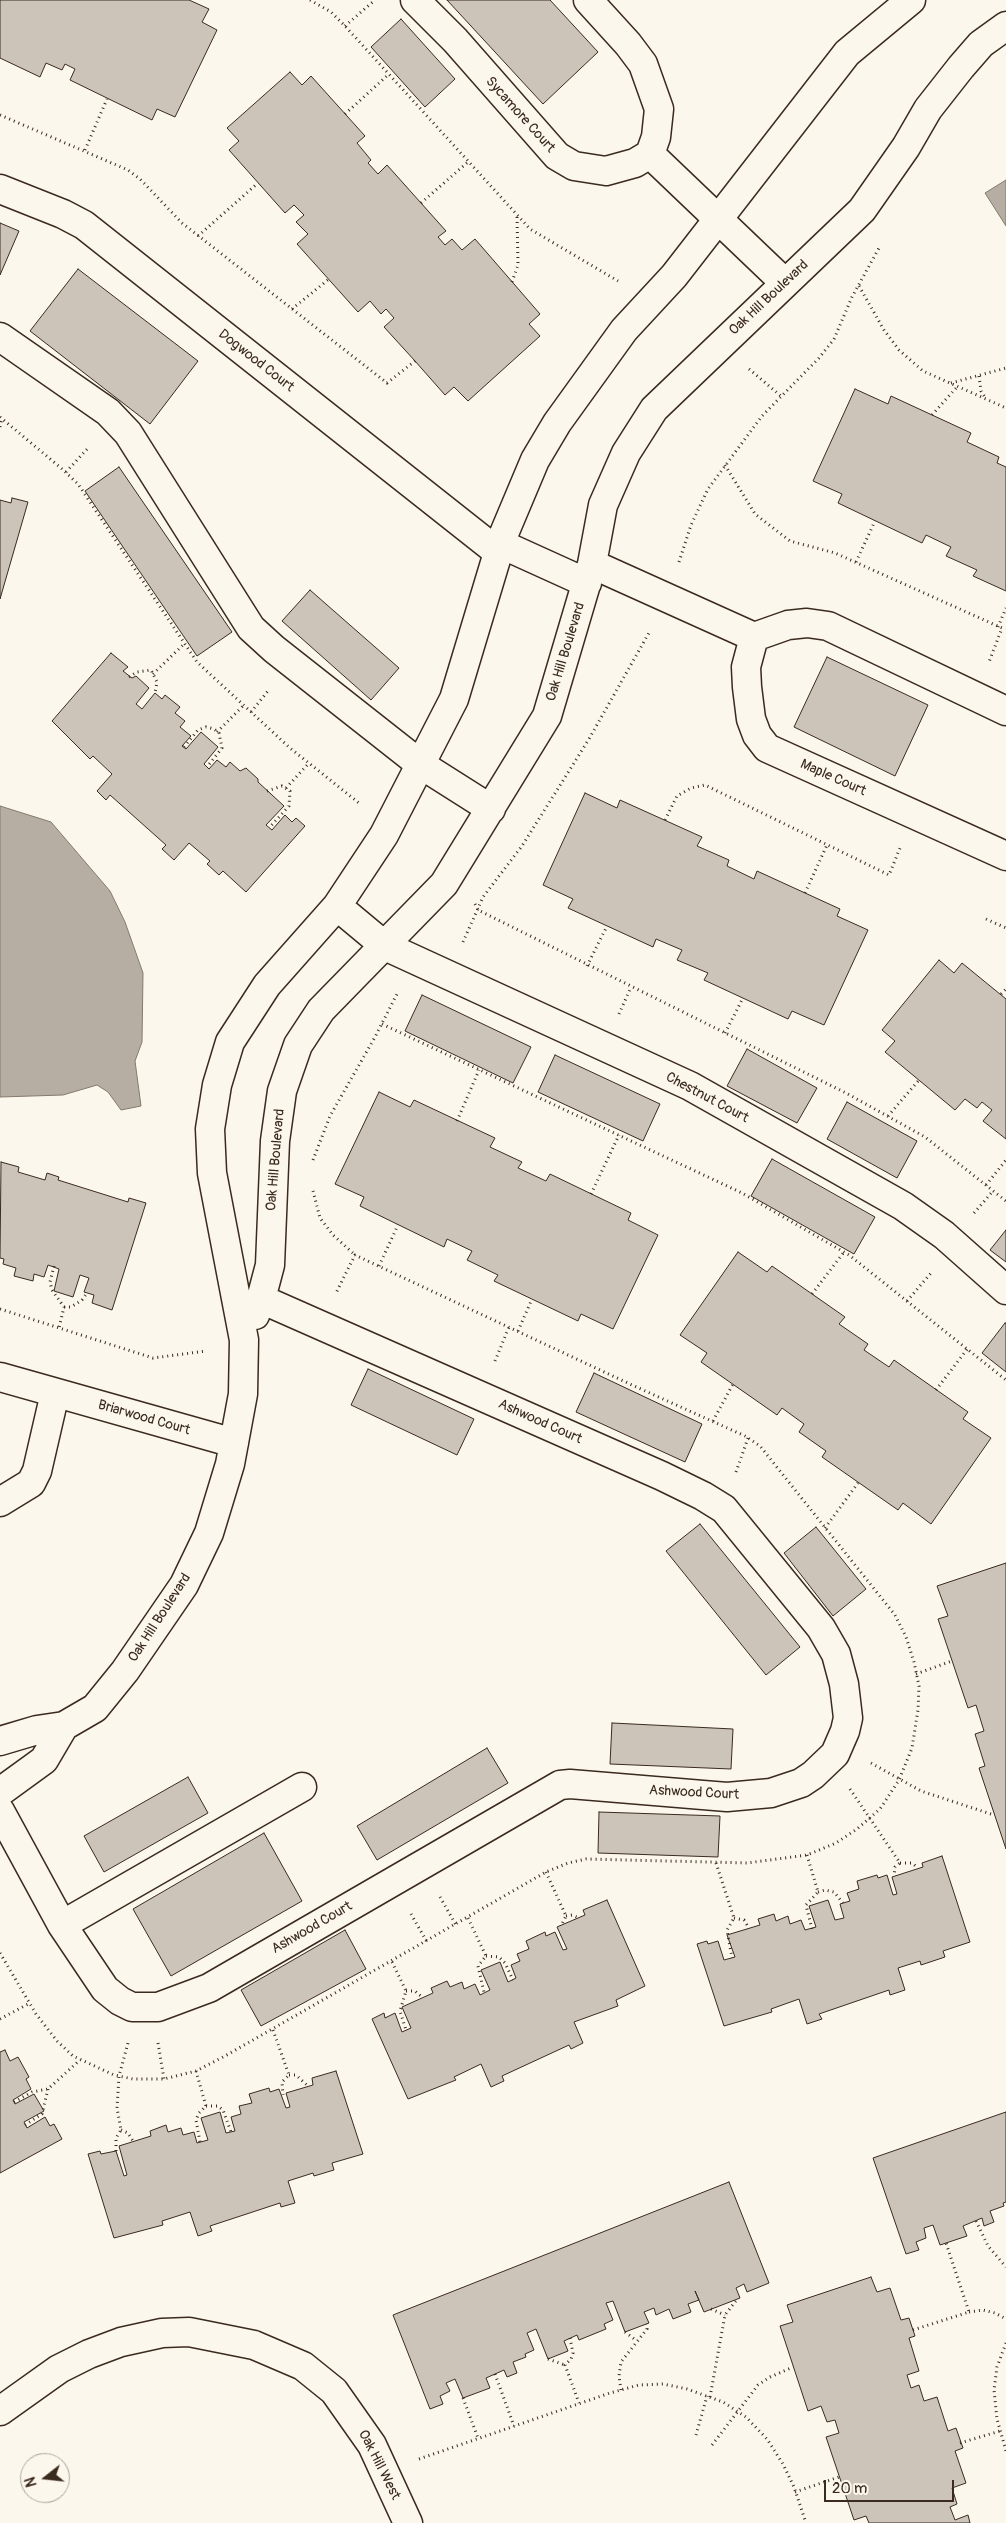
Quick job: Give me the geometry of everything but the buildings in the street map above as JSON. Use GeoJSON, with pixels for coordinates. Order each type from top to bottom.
{"type":"FeatureCollection","features":[{"type":"Feature","properties":{"kind":"street","name":"Sycamore Court"},"geometry":{"type":"LineString","coordinates":[[415,0],[455,40],[557,156],[574,166],[606,171],[635,164],[650,154]]}},
{"type":"Feature","properties":{"kind":"street"},"geometry":{"type":"LineString","coordinates":[[588,0],[628,44],[643,64],[652,86],[659,109],[656,137],[650,154],[719,218],[784,283]]}},
{"type":"Feature","properties":{"kind":"street","name":"Oak Hill Boulevard"},"geometry":{"type":"LineString","coordinates":[[0,1741],[37,1730],[64,1726],[95,1708],[125,1671],[184,1586],[209,1533],[230,1464],[244,1394],[244,1340],[212,1173],[210,1129],[217,1085],[230,1042],[267,985],[337,906],[384,835],[454,699],[500,549],[535,460],[557,423],[624,330],[674,276],[847,53],[910,0]]}},
{"type":"Feature","properties":{"kind":"street","name":"Oak Hill Boulevard"},"geometry":{"type":"LineString","coordinates":[[244,1340],[261,1299],[270,1265],[275,1141],[282,1091],[298,1045],[321,1010],[444,884],[546,716],[589,574],[603,505],[626,453],[654,409],[862,210],[906,148],[928,109],[981,44],[1006,26]]}},
{"type":"Feature","properties":{"kind":"street","name":"Dogwood Court"},"geometry":{"type":"LineString","coordinates":[[0,189],[63,214],[84,225],[500,549],[589,574]]}},
{"type":"Feature","properties":{"kind":"street"},"geometry":{"type":"LineString","coordinates":[[0,337],[108,412],[128,433],[251,628],[274,649],[420,764],[490,809]]}},
{"type":"Feature","properties":{"kind":"street"},"geometry":{"type":"LineString","coordinates":[[589,574],[754,637],[788,625],[808,623],[828,626],[1006,711]]}},
{"type":"Feature","properties":{"kind":"street","name":"Maple Court"},"geometry":{"type":"LineString","coordinates":[[754,637],[746,667],[747,687],[751,719],[757,735],[767,748],[1006,856]]}},
{"type":"Feature","properties":{"kind":"street","name":"Chestnut Court"},"geometry":{"type":"LineString","coordinates":[[337,906],[385,946],[690,1086],[903,1206],[944,1235],[1006,1290]]}},
{"type":"Feature","properties":{"kind":"street","name":"Ashwood Court"},"geometry":{"type":"LineString","coordinates":[[0,1811],[62,1925],[104,1989],[132,2007],[158,2007],[209,1988],[560,1785],[570,1784],[727,1797],[771,1794],[800,1783],[827,1763],[835,1754],[845,1731],[847,1701],[836,1654],[821,1628],[724,1509],[703,1496],[662,1476],[261,1299]]}},
{"type":"Feature","properties":{"kind":"street","name":"Briarwood Court"},"geometry":{"type":"LineString","coordinates":[[0,1377],[234,1443]]}},
{"type":"Feature","properties":{"kind":"street"},"geometry":{"type":"LineString","coordinates":[[0,1502],[31,1483],[37,1471],[55,1393]]}},
{"type":"Feature","properties":{"kind":"street","name":"Oak Hill Boulevard"},"geometry":{"type":"LineString","coordinates":[[0,1792],[17,1782],[44,1760],[64,1726]]}},
{"type":"Feature","properties":{"kind":"street"},"geometry":{"type":"LineString","coordinates":[[62,1925],[302,1787]]}},
{"type":"Feature","properties":{"kind":"street","name":"Oak Hill West"},"geometry":{"type":"LineString","coordinates":[[0,2411],[59,2369],[89,2354],[121,2342],[162,2333],[189,2332],[254,2345],[303,2366],[334,2391],[372,2445],[408,2523]]}},
{"type":"Feature","properties":{"kind":"path"},"geometry":{"type":"LineString","coordinates":[[310,0],[331,12],[345,26],[530,228],[557,247],[620,283]]}},
{"type":"Feature","properties":{"kind":"path"},"geometry":{"type":"LineString","coordinates":[[345,26],[375,0]]}},
{"type":"Feature","properties":{"kind":"path"},"geometry":{"type":"LineString","coordinates":[[345,114],[389,74]]}},
{"type":"Feature","properties":{"kind":"path"},"geometry":{"type":"LineString","coordinates":[[85,150],[107,99]]}},
{"type":"Feature","properties":{"kind":"path"},"geometry":{"type":"LineString","coordinates":[[0,115],[128,170],[198,236],[387,382],[415,361]]}},
{"type":"Feature","properties":{"kind":"path"},"geometry":{"type":"LineString","coordinates":[[421,203],[468,162]]}},
{"type":"Feature","properties":{"kind":"path"},"geometry":{"type":"LineString","coordinates":[[198,236],[258,183]]}},
{"type":"Feature","properties":{"kind":"path"},"geometry":{"type":"LineString","coordinates":[[512,282],[518,265],[517,216]]}},
{"type":"Feature","properties":{"kind":"path"},"geometry":{"type":"LineString","coordinates":[[676,570],[691,525],[708,489],[762,416],[819,358],[834,339],[858,286],[880,246]]}},
{"type":"Feature","properties":{"kind":"path"},"geometry":{"type":"LineString","coordinates":[[292,309],[329,279]]}},
{"type":"Feature","properties":{"kind":"path"},"geometry":{"type":"LineString","coordinates":[[858,286],[884,330],[899,350],[924,371],[1006,408]]}},
{"type":"Feature","properties":{"kind":"path"},"geometry":{"type":"LineString","coordinates":[[747,367],[781,396]]}},
{"type":"Feature","properties":{"kind":"path"},"geometry":{"type":"LineString","coordinates":[[950,383],[1006,368]]}},
{"type":"Feature","properties":{"kind":"path"},"geometry":{"type":"LineString","coordinates":[[979,376],[981,391],[987,400]]}},
{"type":"Feature","properties":{"kind":"path"},"geometry":{"type":"LineString","coordinates":[[932,415],[957,387]]}},
{"type":"Feature","properties":{"kind":"path"},"geometry":{"type":"LineString","coordinates":[[0,427],[1,418]]}},
{"type":"Feature","properties":{"kind":"path"},"geometry":{"type":"LineString","coordinates":[[1,418],[78,484],[197,662],[310,763],[366,808]]}},
{"type":"Feature","properties":{"kind":"path"},"geometry":{"type":"LineString","coordinates":[[66,472],[90,446]]}},
{"type":"Feature","properties":{"kind":"path"},"geometry":{"type":"LineString","coordinates":[[725,465],[755,514],[773,530],[790,541],[811,545],[856,562],[1002,628],[986,669]]}},
{"type":"Feature","properties":{"kind":"path"},"geometry":{"type":"LineString","coordinates":[[856,562],[875,521]]}},
{"type":"Feature","properties":{"kind":"path"},"geometry":{"type":"LineString","coordinates":[[998,627],[1006,608]]}},
{"type":"Feature","properties":{"kind":"path"},"geometry":{"type":"LineString","coordinates":[[462,945],[483,898],[522,846],[589,739],[654,625]]}},
{"type":"Feature","properties":{"kind":"path"},"geometry":{"type":"LineString","coordinates":[[154,674],[184,644]]}},
{"type":"Feature","properties":{"kind":"path"},"geometry":{"type":"LineString","coordinates":[[130,676],[137,672],[151,670],[157,682],[155,693]]}},
{"type":"Feature","properties":{"kind":"path"},"geometry":{"type":"LineString","coordinates":[[251,712],[271,686]]}},
{"type":"Feature","properties":{"kind":"path"},"geometry":{"type":"LineString","coordinates":[[217,732],[244,705]]}},
{"type":"Feature","properties":{"kind":"path"},"geometry":{"type":"LineString","coordinates":[[184,748],[198,730],[206,727],[217,732],[222,748],[207,767]]}},
{"type":"Feature","properties":{"kind":"path"},"geometry":{"type":"LineString","coordinates":[[286,788],[310,763]]}},
{"type":"Feature","properties":{"kind":"path"},"geometry":{"type":"LineString","coordinates":[[665,820],[677,796],[691,788],[705,785],[889,875],[902,843]]}},
{"type":"Feature","properties":{"kind":"path"},"geometry":{"type":"LineString","coordinates":[[267,791],[282,786],[290,791],[289,806],[270,828]]}},
{"type":"Feature","properties":{"kind":"path"},"geometry":{"type":"LineString","coordinates":[[805,893],[827,845]]}},
{"type":"Feature","properties":{"kind":"path"},"geometry":{"type":"LineString","coordinates":[[472,896],[478,910],[587,966],[725,1033],[888,1116],[925,1137],[1006,1201]]}},
{"type":"Feature","properties":{"kind":"path"},"geometry":{"type":"LineString","coordinates":[[986,919],[1006,928]]}},
{"type":"Feature","properties":{"kind":"path"},"geometry":{"type":"LineString","coordinates":[[587,966],[607,926]]}},
{"type":"Feature","properties":{"kind":"path"},"geometry":{"type":"LineString","coordinates":[[313,1165],[321,1136],[330,1116],[401,987]]}},
{"type":"Feature","properties":{"kind":"path"},"geometry":{"type":"LineString","coordinates":[[615,1023],[631,987]]}},
{"type":"Feature","properties":{"kind":"path"},"geometry":{"type":"LineString","coordinates":[[1001,994],[1006,989]]}},
{"type":"Feature","properties":{"kind":"path"},"geometry":{"type":"LineString","coordinates":[[725,1033],[743,998]]}},
{"type":"Feature","properties":{"kind":"path"},"geometry":{"type":"LineString","coordinates":[[382,1024],[742,1192],[844,1252],[968,1348],[1006,1380]]}},
{"type":"Feature","properties":{"kind":"path"},"geometry":{"type":"LineString","coordinates":[[457,1121],[479,1070]]}},
{"type":"Feature","properties":{"kind":"path"},"geometry":{"type":"LineString","coordinates":[[888,1116],[919,1080]]}},
{"type":"Feature","properties":{"kind":"path"},"geometry":{"type":"LineString","coordinates":[[591,1194],[619,1135]]}},
{"type":"Feature","properties":{"kind":"path"},"geometry":{"type":"LineString","coordinates":[[986,1185],[1006,1160]]}},
{"type":"Feature","properties":{"kind":"path"},"geometry":{"type":"LineString","coordinates":[[0,1953],[30,2003],[57,2041],[80,2060],[94,2068],[119,2076],[133,2079],[164,2079],[196,2071],[273,2030],[546,1872],[586,1859],[764,1862],[807,1855],[836,1842],[870,1818],[880,1809],[899,1780],[912,1748],[918,1710],[919,1686],[906,1637],[895,1615],[760,1446],[713,1421],[355,1255],[333,1235],[320,1218],[314,1201],[312,1186]]}},
{"type":"Feature","properties":{"kind":"path"},"geometry":{"type":"LineString","coordinates":[[969,1218],[993,1191]]}},
{"type":"Feature","properties":{"kind":"path"},"geometry":{"type":"LineString","coordinates":[[379,1266],[398,1226]]}},
{"type":"Feature","properties":{"kind":"path"},"geometry":{"type":"LineString","coordinates":[[812,1294],[844,1252]]}},
{"type":"Feature","properties":{"kind":"path"},"geometry":{"type":"LineString","coordinates":[[336,1295],[355,1255]]}},
{"type":"Feature","properties":{"kind":"path"},"geometry":{"type":"LineString","coordinates":[[54,1266],[50,1282],[52,1290],[64,1307],[59,1328]]}},
{"type":"Feature","properties":{"kind":"path"},"geometry":{"type":"LineString","coordinates":[[907,1301],[937,1266]]}},
{"type":"Feature","properties":{"kind":"path"},"geometry":{"type":"LineString","coordinates":[[64,1307],[71,1307],[82,1300],[87,1294]]}},
{"type":"Feature","properties":{"kind":"path"},"geometry":{"type":"LineString","coordinates":[[518,1331],[532,1299]]}},
{"type":"Feature","properties":{"kind":"path"},"geometry":{"type":"LineString","coordinates":[[0,1309],[153,1358],[212,1350]]}},
{"type":"Feature","properties":{"kind":"path"},"geometry":{"type":"LineString","coordinates":[[492,1368],[510,1327]]}},
{"type":"Feature","properties":{"kind":"path"},"geometry":{"type":"LineString","coordinates":[[936,1390],[968,1348]]}},
{"type":"Feature","properties":{"kind":"path"},"geometry":{"type":"LineString","coordinates":[[713,1421],[733,1384]]}},
{"type":"Feature","properties":{"kind":"path"},"geometry":{"type":"LineString","coordinates":[[734,1477],[748,1438]]}},
{"type":"Feature","properties":{"kind":"path"},"geometry":{"type":"LineString","coordinates":[[825,1528],[858,1483]]}},
{"type":"Feature","properties":{"kind":"path"},"geometry":{"type":"LineString","coordinates":[[916,1674],[952,1661]]}},
{"type":"Feature","properties":{"kind":"path"},"geometry":{"type":"LineString","coordinates":[[864,1759],[899,1780],[952,1803],[994,1815]]}},
{"type":"Feature","properties":{"kind":"path"},"geometry":{"type":"LineString","coordinates":[[849,1788],[900,1863]]}},
{"type":"Feature","properties":{"kind":"path"},"geometry":{"type":"LineString","coordinates":[[807,1855],[818,1892]]}},
{"type":"Feature","properties":{"kind":"path"},"geometry":{"type":"LineString","coordinates":[[716,1862],[734,1918],[727,1930],[732,1958]]}},
{"type":"Feature","properties":{"kind":"path"},"geometry":{"type":"LineString","coordinates":[[894,1876],[895,1867],[900,1863],[912,1863],[918,1868]]}},
{"type":"Feature","properties":{"kind":"path"},"geometry":{"type":"LineString","coordinates":[[546,1872],[566,1916]]}},
{"type":"Feature","properties":{"kind":"path"},"geometry":{"type":"LineString","coordinates":[[812,1929],[806,1905],[818,1892],[825,1890],[834,1892],[842,1903]]}},
{"type":"Feature","properties":{"kind":"path"},"geometry":{"type":"LineString","coordinates":[[436,1892],[456,1925]]}},
{"type":"Feature","properties":{"kind":"path"},"geometry":{"type":"LineString","coordinates":[[410,1912],[427,1942]]}},
{"type":"Feature","properties":{"kind":"path"},"geometry":{"type":"LineString","coordinates":[[566,1916],[572,1915],[579,1918]]}},
{"type":"Feature","properties":{"kind":"path"},"geometry":{"type":"LineString","coordinates":[[561,1926],[566,1916]]}},
{"type":"Feature","properties":{"kind":"path"},"geometry":{"type":"LineString","coordinates":[[468,1918],[486,1956]]}},
{"type":"Feature","properties":{"kind":"path"},"geometry":{"type":"LineString","coordinates":[[734,1918],[744,1920],[749,1928]]}},
{"type":"Feature","properties":{"kind":"path"},"geometry":{"type":"LineString","coordinates":[[486,1956],[499,1957],[505,1963],[513,1980]]}},
{"type":"Feature","properties":{"kind":"path"},"geometry":{"type":"LineString","coordinates":[[484,1992],[478,1966],[486,1956]]}},
{"type":"Feature","properties":{"kind":"path"},"geometry":{"type":"LineString","coordinates":[[392,1962],[406,1991],[400,2011],[406,2030]]}},
{"type":"Feature","properties":{"kind":"path"},"geometry":{"type":"LineString","coordinates":[[406,1991],[415,1991],[422,1998]]}},
{"type":"Feature","properties":{"kind":"path"},"geometry":{"type":"LineString","coordinates":[[0,2019],[30,2003]]}},
{"type":"Feature","properties":{"kind":"path"},"geometry":{"type":"LineString","coordinates":[[273,2030],[289,2075]]}},
{"type":"Feature","properties":{"kind":"path"},"geometry":{"type":"LineString","coordinates":[[116,2151],[116,2138],[121,2130],[117,2108],[119,2076],[131,2036]]}},
{"type":"Feature","properties":{"kind":"path"},"geometry":{"type":"LineString","coordinates":[[157,2036],[164,2079]]}},
{"type":"Feature","properties":{"kind":"path"},"geometry":{"type":"LineString","coordinates":[[14,2102],[32,2092],[48,2089],[80,2060]]}},
{"type":"Feature","properties":{"kind":"path"},"geometry":{"type":"LineString","coordinates":[[196,2071],[206,2106]]}},
{"type":"Feature","properties":{"kind":"path"},"geometry":{"type":"LineString","coordinates":[[289,2075],[296,2076],[309,2086]]}},
{"type":"Feature","properties":{"kind":"path"},"geometry":{"type":"LineString","coordinates":[[283,2095],[282,2082],[289,2075]]}},
{"type":"Feature","properties":{"kind":"path"},"geometry":{"type":"LineString","coordinates":[[25,2125],[42,2114],[48,2089]]}},
{"type":"Feature","properties":{"kind":"path"},"geometry":{"type":"LineString","coordinates":[[200,2142],[196,2120],[199,2113],[206,2106],[218,2106],[223,2110],[231,2132]]}},
{"type":"Feature","properties":{"kind":"path"},"geometry":{"type":"LineString","coordinates":[[121,2130],[128,2132],[133,2141]]}},
{"type":"Feature","properties":{"kind":"path"},"geometry":{"type":"LineString","coordinates":[[976,2220],[988,2246],[1006,2267]]}},
{"type":"Feature","properties":{"kind":"path"},"geometry":{"type":"LineString","coordinates":[[946,2243],[969,2312]]}},
{"type":"Feature","properties":{"kind":"path"},"geometry":{"type":"LineString","coordinates":[[696,2435],[709,2397],[725,2315],[738,2298]]}},
{"type":"Feature","properties":{"kind":"path"},"geometry":{"type":"LineString","coordinates":[[711,2309],[725,2315]]}},
{"type":"Feature","properties":{"kind":"path"},"geometry":{"type":"LineString","coordinates":[[913,2330],[969,2312],[983,2310],[996,2313],[1006,2319]]}},
{"type":"Feature","properties":{"kind":"path"},"geometry":{"type":"LineString","coordinates":[[621,2390],[619,2376],[621,2362],[647,2329],[646,2324]]}},
{"type":"Feature","properties":{"kind":"path"},"geometry":{"type":"LineString","coordinates":[[625,2332],[638,2340]]}},
{"type":"Feature","properties":{"kind":"path"},"geometry":{"type":"LineString","coordinates":[[565,2364],[571,2359],[573,2353],[570,2338]]}},
{"type":"Feature","properties":{"kind":"path"},"geometry":{"type":"LineString","coordinates":[[1006,2342],[997,2367],[994,2390],[1000,2431],[1006,2450]]}},
{"type":"Feature","properties":{"kind":"path"},"geometry":{"type":"LineString","coordinates":[[548,2359],[565,2364]]}},
{"type":"Feature","properties":{"kind":"path"},"geometry":{"type":"LineString","coordinates":[[565,2364],[579,2404]]}},
{"type":"Feature","properties":{"kind":"path"},"geometry":{"type":"LineString","coordinates":[[712,2445],[758,2385],[770,2376],[793,2367]]}},
{"type":"Feature","properties":{"kind":"path"},"geometry":{"type":"LineString","coordinates":[[495,2374],[514,2426]]}},
{"type":"Feature","properties":{"kind":"path"},"geometry":{"type":"LineString","coordinates":[[412,2461],[621,2390],[639,2385],[663,2384],[709,2397],[738,2411],[767,2439],[783,2464],[806,2523]]}},
{"type":"Feature","properties":{"kind":"path"},"geometry":{"type":"LineString","coordinates":[[463,2398],[478,2438]]}},
{"type":"Feature","properties":{"kind":"path"},"geometry":{"type":"LineString","coordinates":[[960,2443],[1000,2431]]}},
{"type":"Feature","properties":{"kind":"path"},"geometry":{"type":"LineString","coordinates":[[795,2492],[839,2477]]}},
{"type":"Feature","properties":{"kind":"shaded area"},"geometry":{"type":"Polygon","coordinates":[[[1006,180],[1006,226],[985,193],[1006,180]]]}},
{"type":"Feature","properties":{"kind":"shaded area"},"geometry":{"type":"Polygon","coordinates":[[[0,806],[51,822],[110,891],[125,922],[143,973],[142,1042],[135,1061],[141,1106],[121,1110],[108,1092],[97,1085],[63,1095],[0,1097],[0,806]]]}}]}
